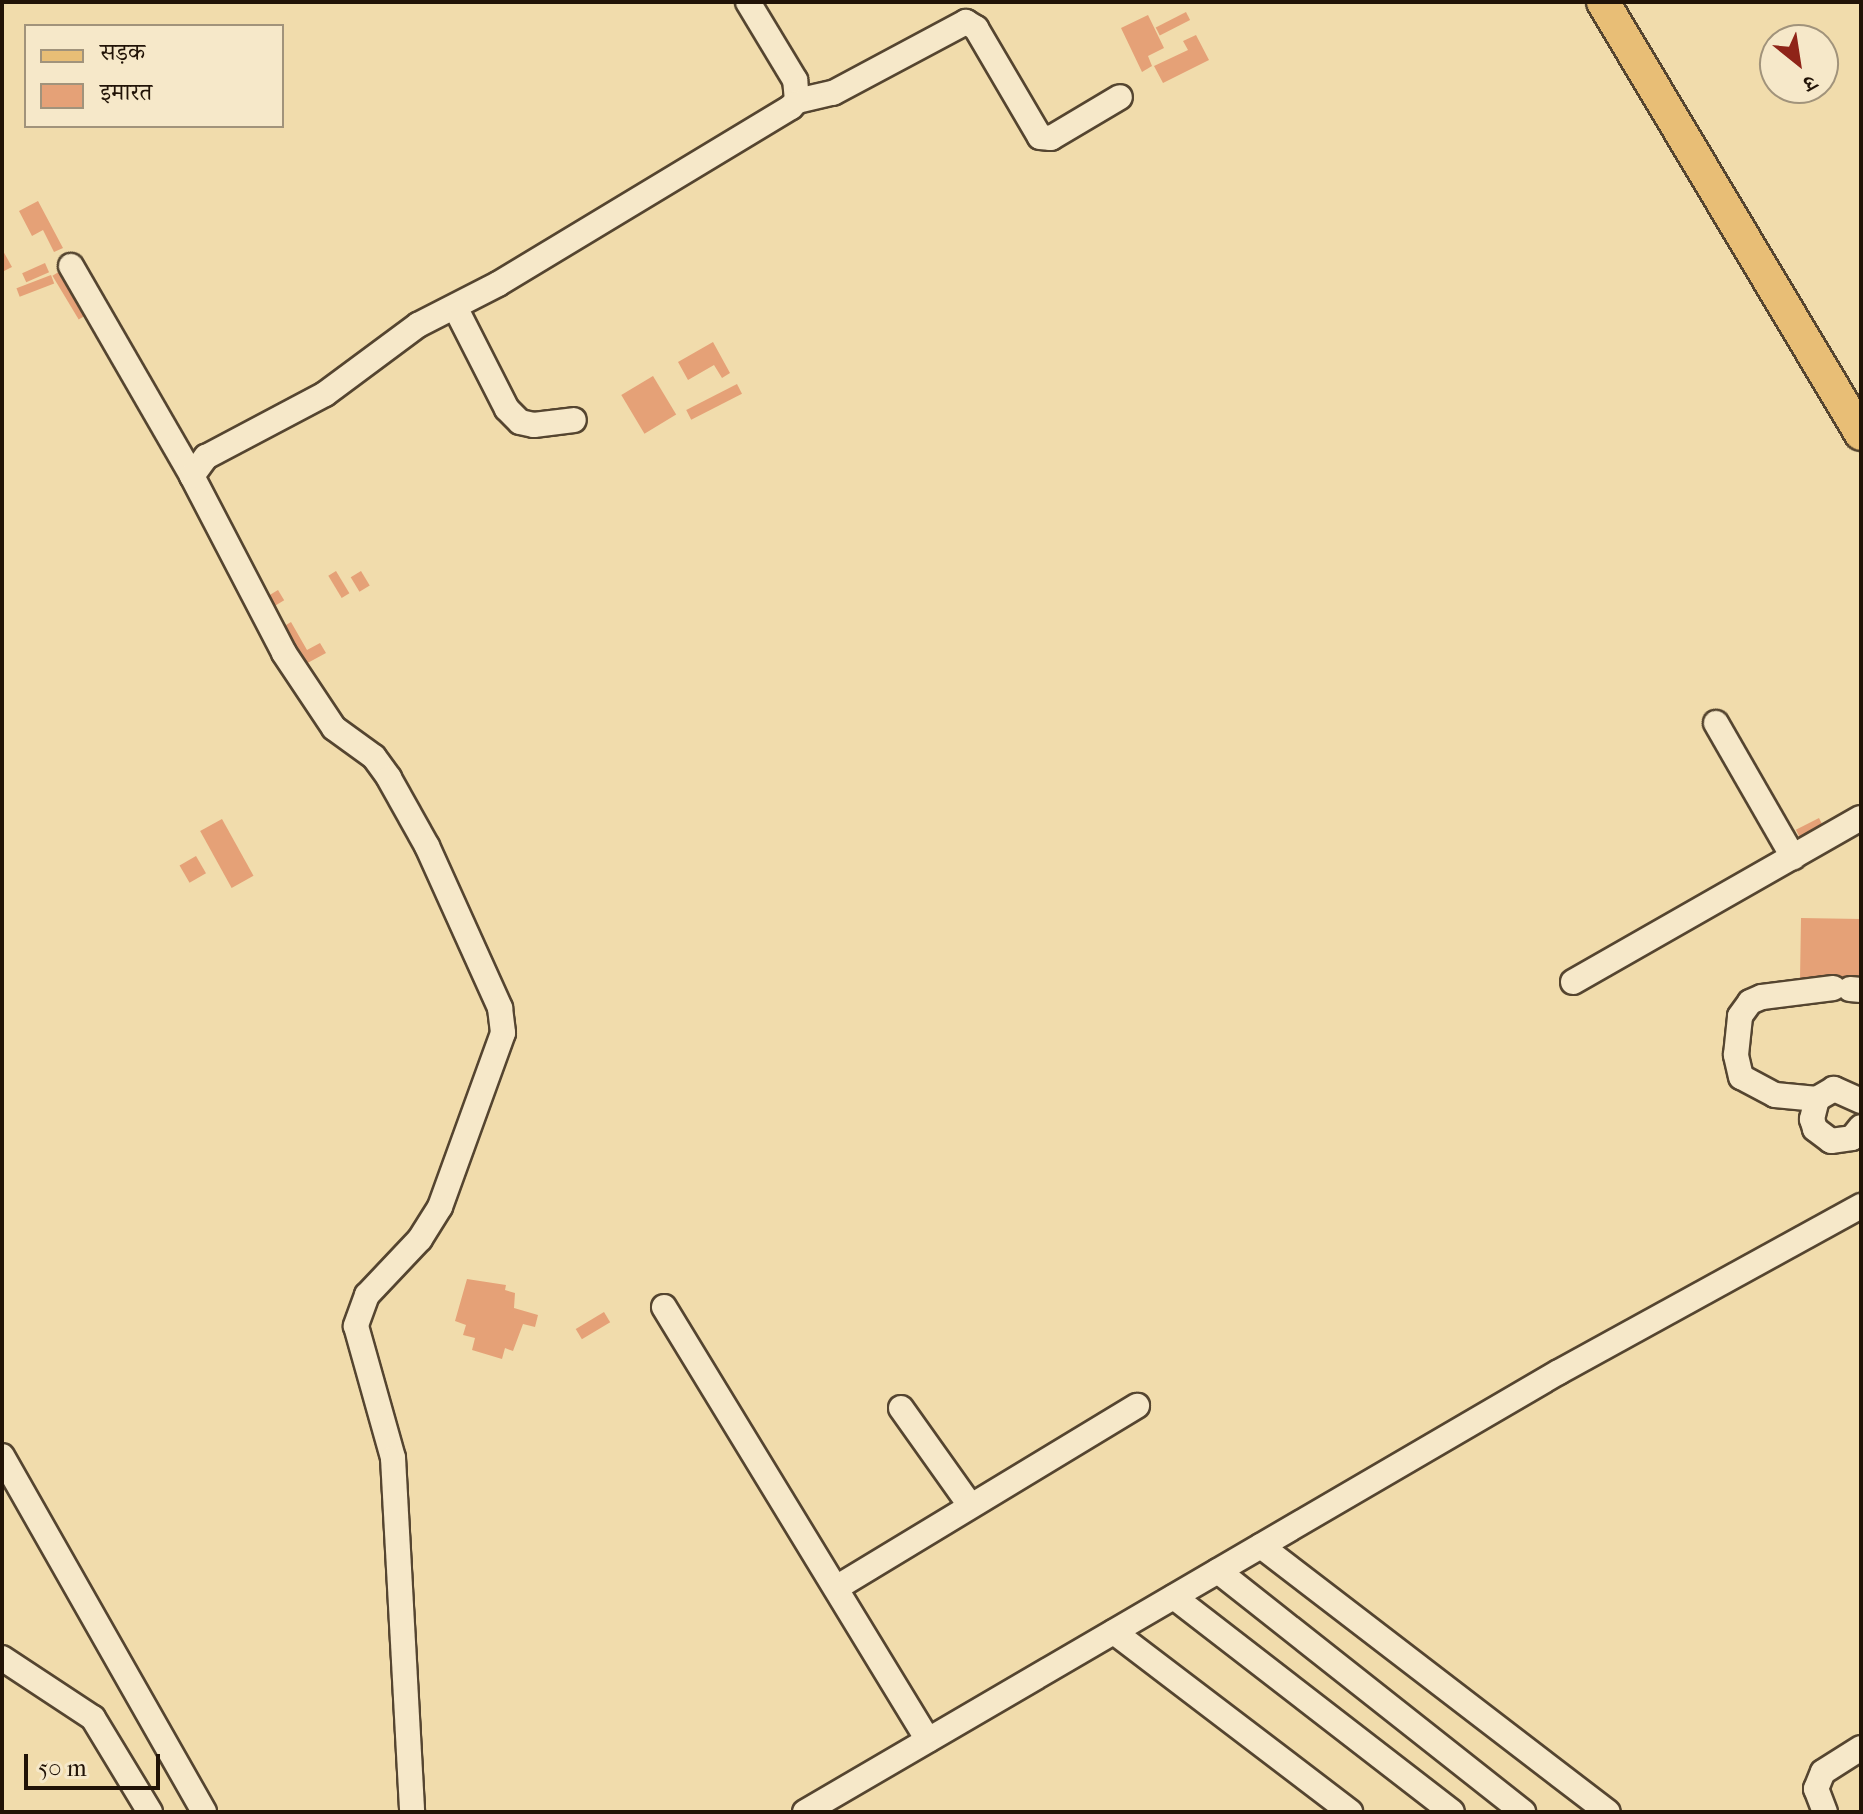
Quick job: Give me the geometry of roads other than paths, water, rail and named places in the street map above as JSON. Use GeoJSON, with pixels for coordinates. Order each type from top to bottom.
{"type":"FeatureCollection","features":[{"type":"Feature","properties":{"kind":"main road"},"geometry":{"type":"LineString","coordinates":[[1603,2],[1861,434]]}},
{"type":"Feature","properties":{"kind":"street"},"geometry":{"type":"LineString","coordinates":[[748,2],[795,80],[797,101]]}},
{"type":"Feature","properties":{"kind":"street"},"geometry":{"type":"LineString","coordinates":[[192,476],[206,457],[325,394],[418,325],[455,307],[797,101],[833,93],[966,22],[976,28],[1040,137],[1051,138],[1120,97]]}},
{"type":"Feature","properties":{"kind":"street"},"geometry":{"type":"LineString","coordinates":[[71,266],[192,476],[284,653],[321,710],[348,740],[374,757],[389,778],[427,846],[500,1008],[503,1033],[440,1207],[420,1239],[367,1295],[356,1326],[393,1458],[412,1812]]}},
{"type":"Feature","properties":{"kind":"street"},"geometry":{"type":"LineString","coordinates":[[455,307],[507,409],[520,422],[534,425],[574,420]]}},
{"type":"Feature","properties":{"kind":"street"},"geometry":{"type":"LineString","coordinates":[[1716,723],[1793,857]]}},
{"type":"Feature","properties":{"kind":"street"},"geometry":{"type":"LineString","coordinates":[[1573,982],[1861,818]]}},
{"type":"Feature","properties":{"kind":"street"},"geometry":{"type":"LineString","coordinates":[[1848,989],[1762,997],[1750,1002],[1740,1016],[1736,1055],[1741,1077],[1775,1095],[1817,1099],[1834,1089],[1861,1101]]}},
{"type":"Feature","properties":{"kind":"street"},"geometry":{"type":"LineString","coordinates":[[1817,1099],[1812,1119],[1822,1136],[1842,1141],[1860,1130]]}},
{"type":"Feature","properties":{"kind":"street"},"geometry":{"type":"LineString","coordinates":[[805,1812],[1559,1372],[1861,1206]]}},
{"type":"Feature","properties":{"kind":"street"},"geometry":{"type":"LineString","coordinates":[[664,1307],[928,1740]]}},
{"type":"Feature","properties":{"kind":"street"},"geometry":{"type":"LineString","coordinates":[[836,1588],[1137,1406]]}},
{"type":"Feature","properties":{"kind":"street"},"geometry":{"type":"LineString","coordinates":[[901,1408],[970,1505]]}},
{"type":"Feature","properties":{"kind":"street"},"geometry":{"type":"LineString","coordinates":[[2,1456],[204,1812]]}},
{"type":"Feature","properties":{"kind":"street"},"geometry":{"type":"LineString","coordinates":[[1261,1546],[1608,1812]]}},
{"type":"Feature","properties":{"kind":"street"},"geometry":{"type":"LineString","coordinates":[[1218,1571],[1523,1812]]}},
{"type":"Feature","properties":{"kind":"street"},"geometry":{"type":"LineString","coordinates":[[1174,1597],[1452,1812]]}},
{"type":"Feature","properties":{"kind":"street"},"geometry":{"type":"LineString","coordinates":[[1114,1632],[1350,1812]]}},
{"type":"Feature","properties":{"kind":"street"},"geometry":{"type":"LineString","coordinates":[[7,1667],[93,1718],[150,1812]]}},
{"type":"Feature","properties":{"kind":"street"},"geometry":{"type":"LineString","coordinates":[[1825,1812],[1816,1789],[1823,1772],[1861,1748]]}}]}
